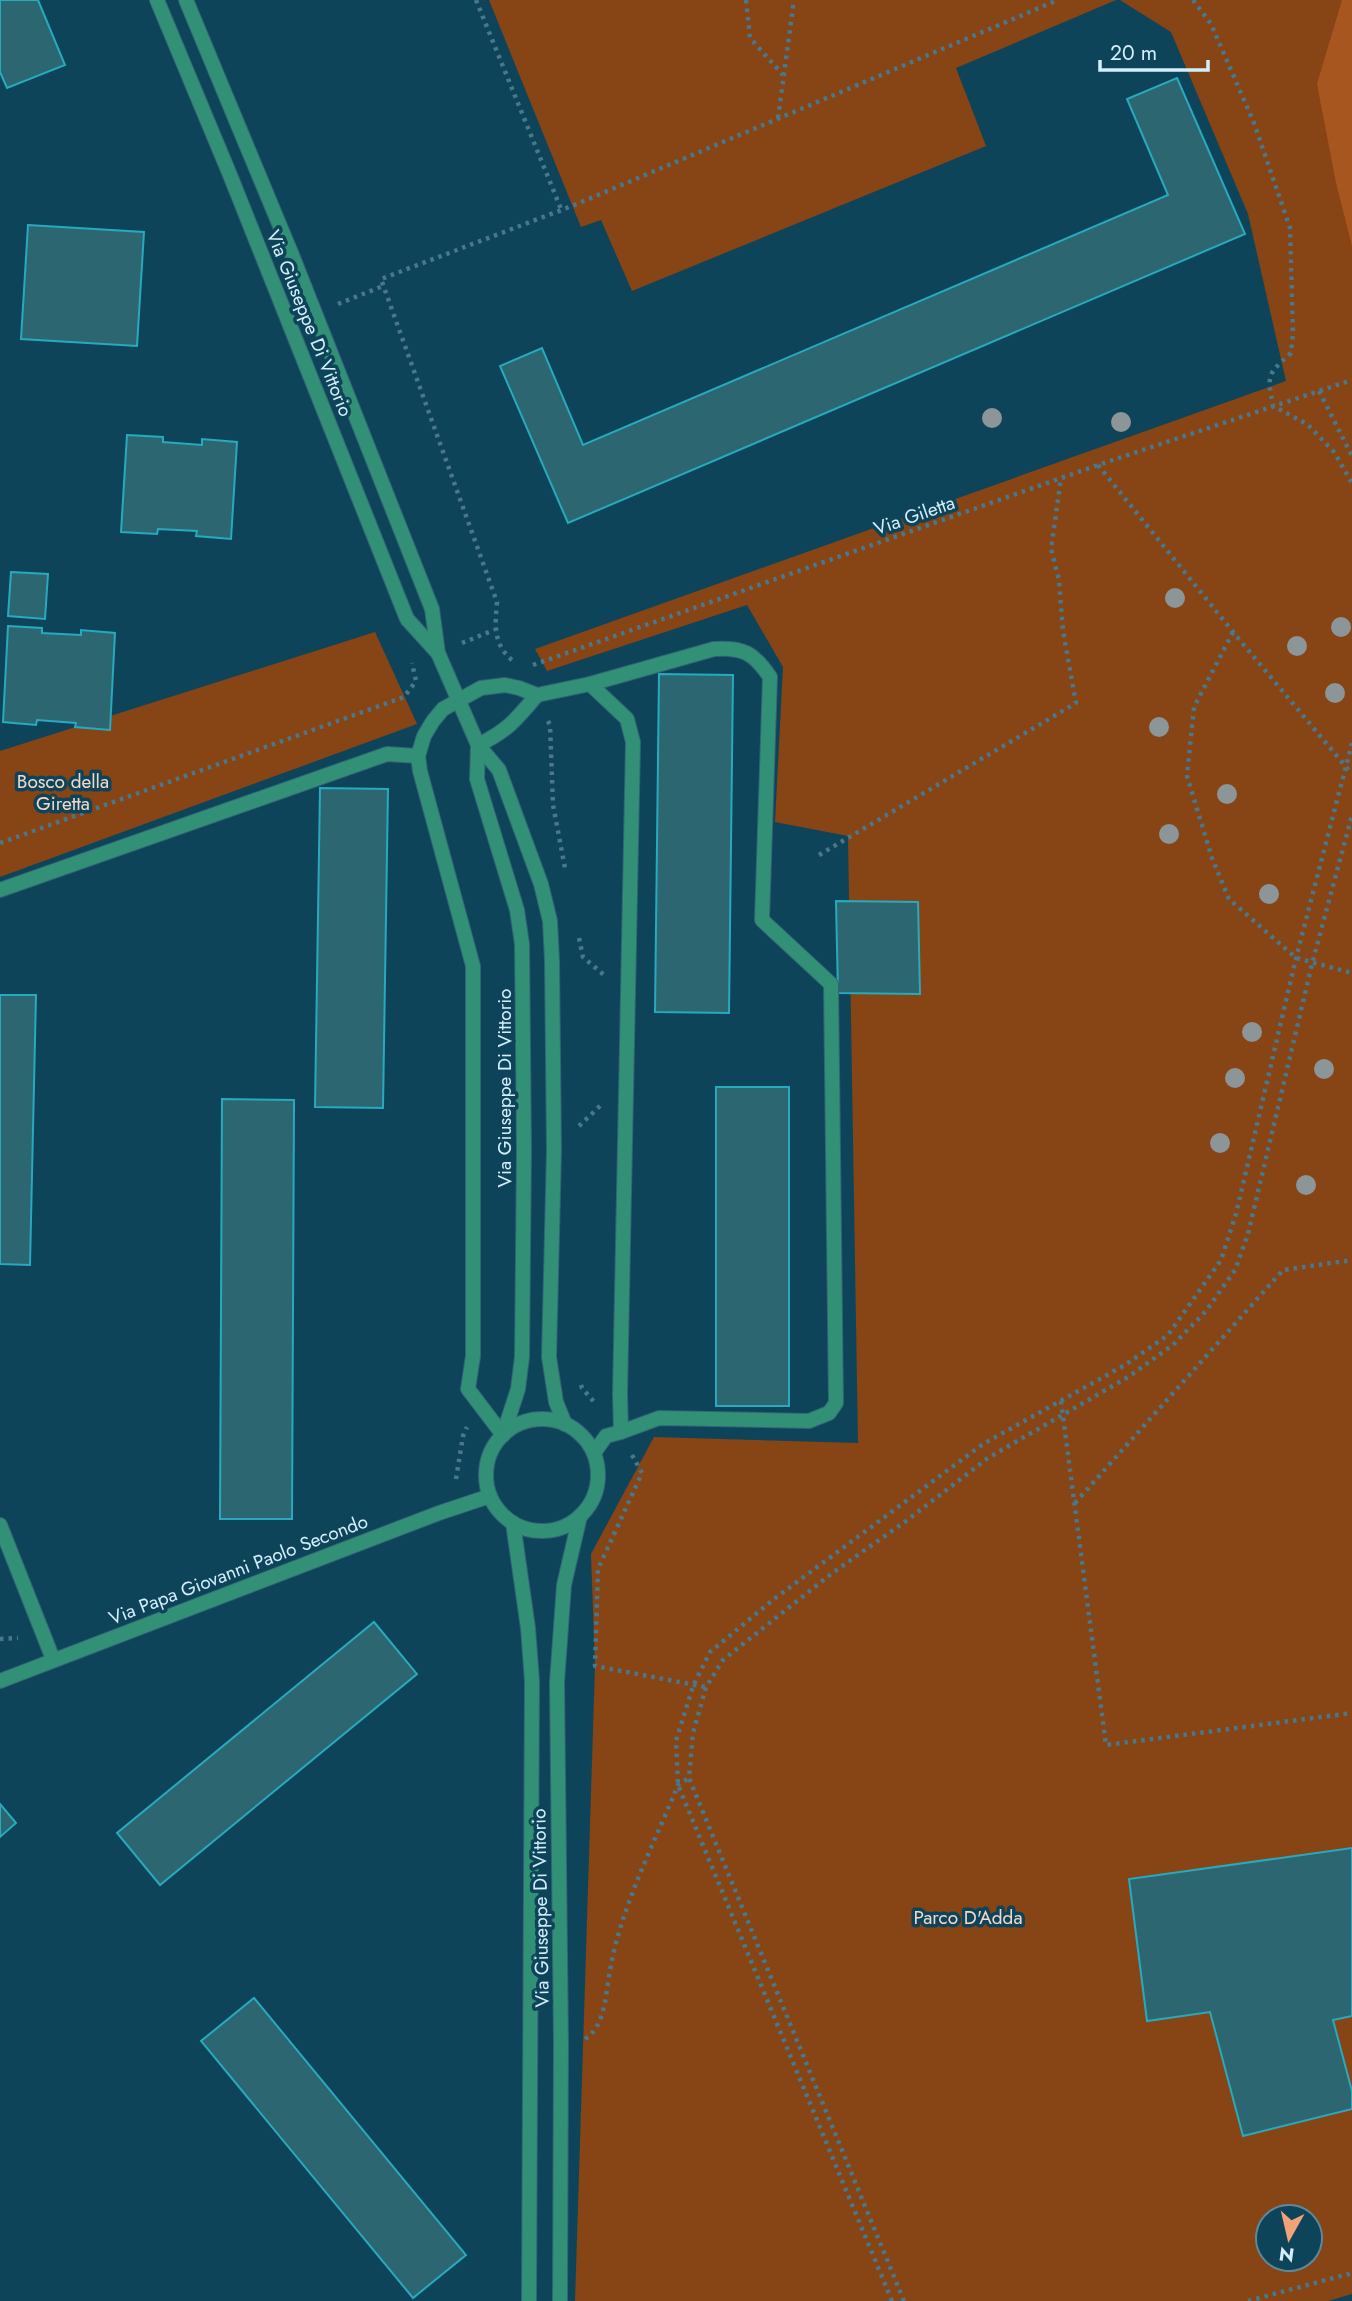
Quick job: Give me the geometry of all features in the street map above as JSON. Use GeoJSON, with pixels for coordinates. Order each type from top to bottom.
{"type":"FeatureCollection","features":[{"type":"Feature","properties":{"kind":"street","name":"Via Giuseppe Di Vittorio"},"geometry":{"type":"LineString","coordinates":[[157,0],[230,175],[407,619],[438,653]]}},
{"type":"Feature","properties":{"kind":"street","name":"Via Giuseppe Di Vittorio"},"geometry":{"type":"LineString","coordinates":[[187,0],[292,255],[432,609],[438,653],[478,744],[499,770],[541,884],[550,921],[552,961],[554,1150],[549,1357],[556,1402],[565,1424]]}},
{"type":"Feature","properties":{"kind":"street"},"geometry":{"type":"LineString","coordinates":[[503,1435],[471,1395],[468,1382],[473,1356],[473,966],[420,771],[418,756],[424,736],[443,709],[481,688],[519,688],[537,695],[590,684],[714,649],[743,650],[758,659],[770,677],[762,920],[831,984],[836,1402],[829,1413],[809,1421],[659,1418],[606,1436],[594,1453]]}},
{"type":"Feature","properties":{"kind":"street"},"geometry":{"type":"LineString","coordinates":[[590,684],[626,719],[633,742],[621,1432]]}},
{"type":"Feature","properties":{"kind":"street"},"geometry":{"type":"LineString","coordinates":[[478,744],[500,734],[537,695]]}},
{"type":"Feature","properties":{"kind":"street","name":"Via Giuseppe Di Vittorio"},"geometry":{"type":"LineString","coordinates":[[478,744],[477,779],[517,910],[522,944],[522,1357],[518,1389],[503,1435]]}},
{"type":"Feature","properties":{"kind":"street"},"geometry":{"type":"LineString","coordinates":[[0,890],[387,754],[418,756]]}},
{"type":"Feature","properties":{"kind":"street"},"geometry":{"type":"LineString","coordinates":[[540,1420],[565,1424],[577,1432],[594,1453],[598,1475],[597,1488],[591,1502],[580,1516],[563,1527],[540,1531],[525,1529],[501,1514],[490,1496],[486,1478],[487,1463],[493,1448],[503,1435],[514,1427],[540,1420]]}},
{"type":"Feature","properties":{"kind":"street","name":"Via Papa Giovanni Paolo Secondo"},"geometry":{"type":"LineString","coordinates":[[0,1681],[439,1513],[490,1496]]}},
{"type":"Feature","properties":{"kind":"street","name":"Via Giuseppe Di Vittorio"},"geometry":{"type":"LineString","coordinates":[[560,2301],[561,2043],[557,1682],[564,1586],[580,1516]]}},
{"type":"Feature","properties":{"kind":"street","name":"Via Giuseppe Di Vittorio"},"geometry":{"type":"LineString","coordinates":[[513,1523],[528,1628],[532,1681],[529,2301]]}},
{"type":"Feature","properties":{"kind":"street"},"geometry":{"type":"LineString","coordinates":[[0,1525],[53,1659]]}},
{"type":"Feature","properties":{"kind":"path"},"geometry":{"type":"LineString","coordinates":[[476,0],[561,209]]}},
{"type":"Feature","properties":{"kind":"path"},"geometry":{"type":"LineString","coordinates":[[746,0],[750,38],[783,75]]}},
{"type":"Feature","properties":{"kind":"path"},"geometry":{"type":"LineString","coordinates":[[778,119],[794,0]]}},
{"type":"Feature","properties":{"kind":"path"},"geometry":{"type":"LineString","coordinates":[[1193,0],[1211,24],[1249,111],[1290,228],[1293,334],[1291,353],[1272,371],[1269,383],[1273,406],[1307,424],[1334,452],[1352,483]]}},
{"type":"Feature","properties":{"kind":"path"},"geometry":{"type":"LineString","coordinates":[[336,304],[383,286]]}},
{"type":"Feature","properties":{"kind":"path","name":"Via Giletta"},"geometry":{"type":"LineString","coordinates":[[489,686],[522,668],[1098,465],[1352,380]]}},
{"type":"Feature","properties":{"kind":"path"},"geometry":{"type":"LineString","coordinates":[[1319,391],[1352,456]]}},
{"type":"Feature","properties":{"kind":"path"},"geometry":{"type":"LineString","coordinates":[[1098,465],[1352,774]]}},
{"type":"Feature","properties":{"kind":"path"},"geometry":{"type":"LineString","coordinates":[[819,855],[1076,703],[1063,631],[1059,580],[1051,549],[1061,478]]}},
{"type":"Feature","properties":{"kind":"path"},"geometry":{"type":"LineString","coordinates":[[1233,632],[1194,707],[1187,776],[1212,858],[1229,899],[1296,958],[1352,973]]}},
{"type":"Feature","properties":{"kind":"path"},"geometry":{"type":"LineString","coordinates":[[0,843],[404,697],[416,681],[412,663]]}},
{"type":"Feature","properties":{"kind":"path"},"geometry":{"type":"LineString","coordinates":[[892,2301],[677,1786],[676,1741],[693,1686],[709,1653],[774,1599],[983,1444],[1125,1366],[1168,1335],[1221,1260],[1236,1214],[1296,958],[1352,743]]}},
{"type":"Feature","properties":{"kind":"path"},"geometry":{"type":"LineString","coordinates":[[904,2301],[689,1778],[693,1733],[706,1688],[723,1660],[831,1574],[988,1458],[1128,1377],[1173,1345],[1206,1311],[1234,1270],[1248,1234],[1312,964],[1352,815]]}},
{"type":"Feature","properties":{"kind":"path"},"geometry":{"type":"LineString","coordinates":[[1074,1503],[1283,1270],[1352,1260]]}},
{"type":"Feature","properties":{"kind":"path"},"geometry":{"type":"LineString","coordinates":[[1061,1401],[1106,1745],[1352,1713]]}},
{"type":"Feature","properties":{"kind":"path"},"geometry":{"type":"LineString","coordinates":[[444,1484],[457,1479],[463,1436],[478,1404]]}},
{"type":"Feature","properties":{"kind":"path"},"geometry":{"type":"LineString","coordinates":[[0,1639],[43,1637]]}},
{"type":"Feature","properties":{"kind":"path"},"geometry":{"type":"LineString","coordinates":[[561,2043],[581,2042],[596,2032],[615,1941],[677,1786],[689,1778]]}},
{"type":"Feature","properties":{"kind":"path"},"geometry":{"type":"LineString","coordinates":[[1248,2301],[1352,2273]]}},
{"type":"Feature","properties":{"kind":"green space"},"geometry":{"type":"Polygon","coordinates":[[[489,0],[1116,0],[956,68],[986,146],[632,291],[601,220],[581,227],[489,0]]]}},
{"type":"Feature","properties":{"kind":"green space","name":"Parco D'Adda"},"geometry":{"type":"Polygon","coordinates":[[[1120,0],[1352,0],[1352,2294],[1328,2301],[575,2301],[595,1666],[591,1554],[654,1437],[858,1443],[848,836],[775,822],[783,667],[747,605],[547,671],[535,649],[1286,381],[1248,214],[1171,32],[1120,0]]]}},
{"type":"Feature","properties":{"kind":"green space","name":"Bosco della Giretta"},"geometry":{"type":"Polygon","coordinates":[[[375,632],[417,724],[0,877],[0,751],[375,632]]]}},
{"type":"Feature","properties":{"kind":"shaded area"},"geometry":{"type":"Polygon","coordinates":[[[1342,0],[1352,0],[1352,246],[1336,183],[1317,84],[1342,0]]]}},
{"type":"Feature","properties":{"kind":"building"},"geometry":{"type":"Polygon","coordinates":[[[0,0],[38,0],[65,65],[7,88],[0,72],[0,0]]]}},
{"type":"Feature","properties":{"kind":"building"},"geometry":{"type":"Polygon","coordinates":[[[1177,78],[1245,234],[568,523],[500,366],[542,348],[583,445],[1168,195],[1127,99],[1177,78]]]}},
{"type":"Feature","properties":{"kind":"building"},"geometry":{"type":"Polygon","coordinates":[[[28,225],[144,232],[137,346],[21,339],[28,225]]]}},
{"type":"Feature","properties":{"kind":"building"},"geometry":{"type":"Polygon","coordinates":[[[127,435],[163,437],[163,442],[202,445],[202,439],[237,442],[231,539],[196,536],[197,531],[158,529],[157,534],[121,532],[127,435]]]}},
{"type":"Feature","properties":{"kind":"building"},"geometry":{"type":"Polygon","coordinates":[[[11,572],[48,574],[45,619],[8,616],[11,572]]]}},
{"type":"Feature","properties":{"kind":"building"},"geometry":{"type":"Polygon","coordinates":[[[8,626],[42,628],[42,633],[81,635],[81,630],[115,633],[110,730],[75,727],[76,723],[37,720],[36,725],[3,722],[8,626]]]}},
{"type":"Feature","properties":{"kind":"building"},"geometry":{"type":"Polygon","coordinates":[[[659,674],[733,675],[729,1013],[655,1012],[659,674]]]}},
{"type":"Feature","properties":{"kind":"building"},"geometry":{"type":"Polygon","coordinates":[[[320,788],[388,789],[383,1108],[315,1107],[320,788]]]}},
{"type":"Feature","properties":{"kind":"building"},"geometry":{"type":"Polygon","coordinates":[[[836,901],[918,902],[920,994],[838,993],[836,901]]]}},
{"type":"Feature","properties":{"kind":"building"},"geometry":{"type":"Polygon","coordinates":[[[0,995],[36,995],[30,1265],[0,1264],[0,995]]]}},
{"type":"Feature","properties":{"kind":"building"},"geometry":{"type":"Polygon","coordinates":[[[716,1087],[789,1087],[789,1406],[716,1406],[716,1087]]]}},
{"type":"Feature","properties":{"kind":"building"},"geometry":{"type":"Polygon","coordinates":[[[222,1099],[294,1100],[292,1519],[220,1519],[222,1099]]]}},
{"type":"Feature","properties":{"kind":"building"},"geometry":{"type":"Polygon","coordinates":[[[374,1622],[417,1674],[160,1885],[117,1833],[374,1622]]]}},
{"type":"Feature","properties":{"kind":"building"},"geometry":{"type":"Polygon","coordinates":[[[0,1804],[16,1823],[0,1837],[0,1804]]]}},
{"type":"Feature","properties":{"kind":"building"},"geometry":{"type":"Polygon","coordinates":[[[1352,1848],[1352,2016],[1333,2020],[1352,2091],[1352,2109],[1243,2136],[1210,2012],[1147,2021],[1129,1879],[1352,1848]]]}},
{"type":"Feature","properties":{"kind":"building"},"geometry":{"type":"Polygon","coordinates":[[[254,1998],[466,2255],[413,2298],[201,2041],[254,1998]]]}}]}
